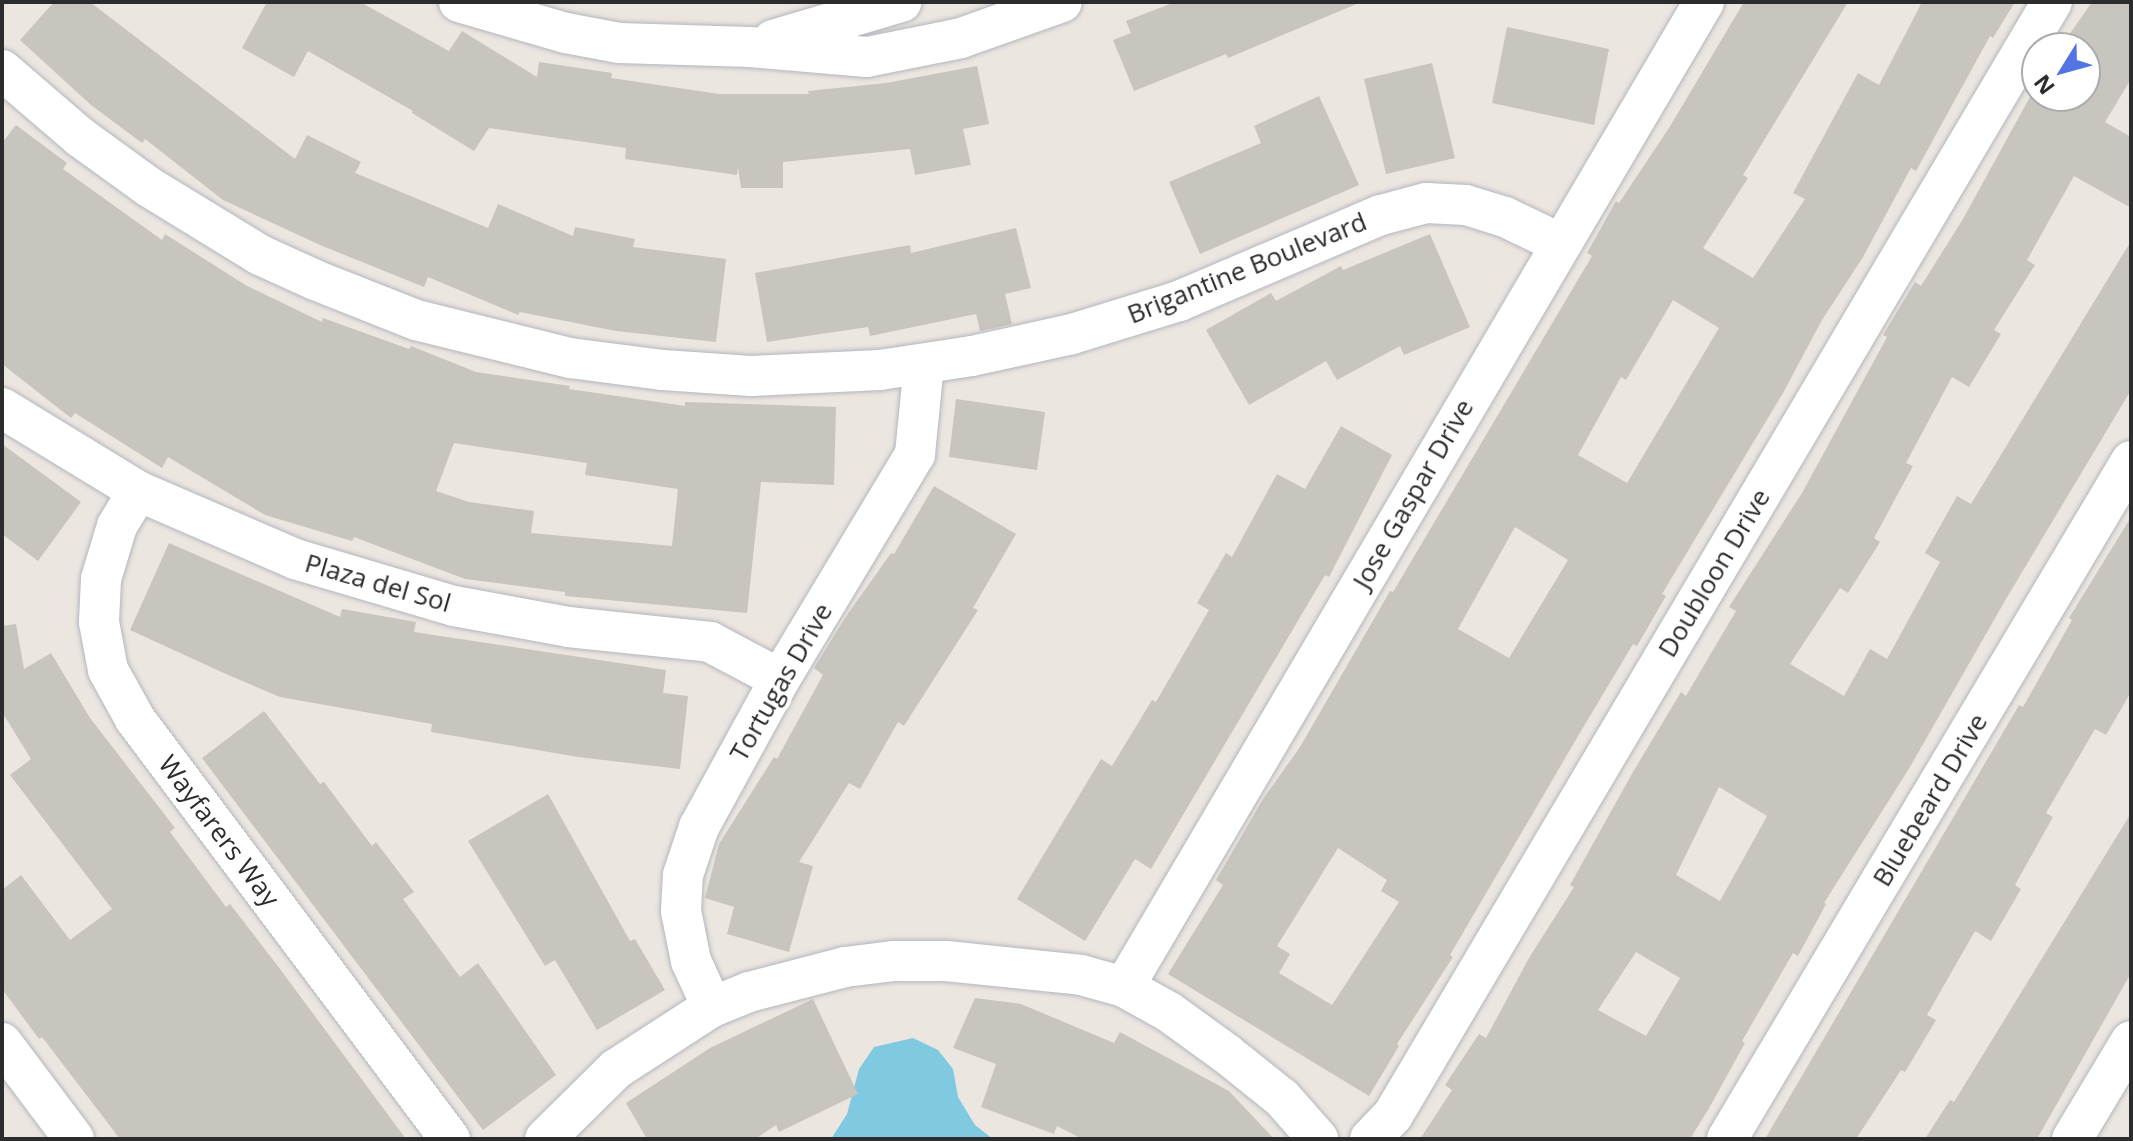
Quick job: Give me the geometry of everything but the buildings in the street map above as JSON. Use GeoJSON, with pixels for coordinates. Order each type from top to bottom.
{"type":"FeatureCollection","features":[{"type":"Feature","properties":{"kind":"street"},"geometry":{"type":"LineString","coordinates":[[459,2],[566,33],[619,43],[750,47],[867,57],[992,14],[1062,2]]}},
{"type":"Feature","properties":{"kind":"street"},"geometry":{"type":"LineString","coordinates":[[750,47],[901,2]]}},
{"type":"Feature","properties":{"kind":"street","name":"Jose Gaspar Drive"},"geometry":{"type":"LineString","coordinates":[[1124,987],[1559,243],[1704,2]]}},
{"type":"Feature","properties":{"kind":"street","name":"Doubloon Drive"},"geometry":{"type":"LineString","coordinates":[[1370,1139],[1401,1101],[2052,2]]}},
{"type":"Feature","properties":{"kind":"street","name":"Brigantine Boulevard"},"geometry":{"type":"LineString","coordinates":[[2,70],[80,137],[149,187],[260,255],[416,320],[570,358],[663,370],[751,376],[832,374],[924,364],[1072,334],[1179,301],[1381,215],[1426,203],[1466,205],[1505,217],[1559,243]]}},
{"type":"Feature","properties":{"kind":"street","name":"Tortugas Drive"},"geometry":{"type":"LineString","coordinates":[[712,1007],[691,961],[681,911],[683,875],[699,827],[780,679],[915,454],[924,364]]}},
{"type":"Feature","properties":{"kind":"street","name":"Plaza del Sol"},"geometry":{"type":"LineString","coordinates":[[2,408],[138,491],[295,559],[404,594],[568,627],[710,642],[780,679]]}},
{"type":"Feature","properties":{"kind":"street","name":"Bluebeard Drive"},"geometry":{"type":"LineString","coordinates":[[1727,1139],[2131,461]]}},
{"type":"Feature","properties":{"kind":"street","name":"Wayfarers Way"},"geometry":{"type":"LineString","coordinates":[[138,491],[117,526],[101,579],[99,622],[108,670],[135,719],[450,1139]]}},
{"type":"Feature","properties":{"kind":"street"},"geometry":{"type":"LineString","coordinates":[[545,1139],[616,1069],[712,1007],[808,975],[893,961],[946,961],[1081,975],[1124,987],[1169,1012],[1227,1054],[1282,1098],[1318,1139]]}},
{"type":"Feature","properties":{"kind":"street"},"geometry":{"type":"LineString","coordinates":[[2072,1139],[2131,1041]]}},
{"type":"Feature","properties":{"kind":"street"},"geometry":{"type":"LineString","coordinates":[[2,1043],[74,1139]]}},
{"type":"Feature","properties":{"kind":"water"},"geometry":{"type":"Polygon","coordinates":[[[913,1038],[938,1050],[953,1069],[958,1097],[975,1125],[993,1139],[831,1139],[847,1114],[859,1069],[874,1047],[913,1038]]]}}]}
